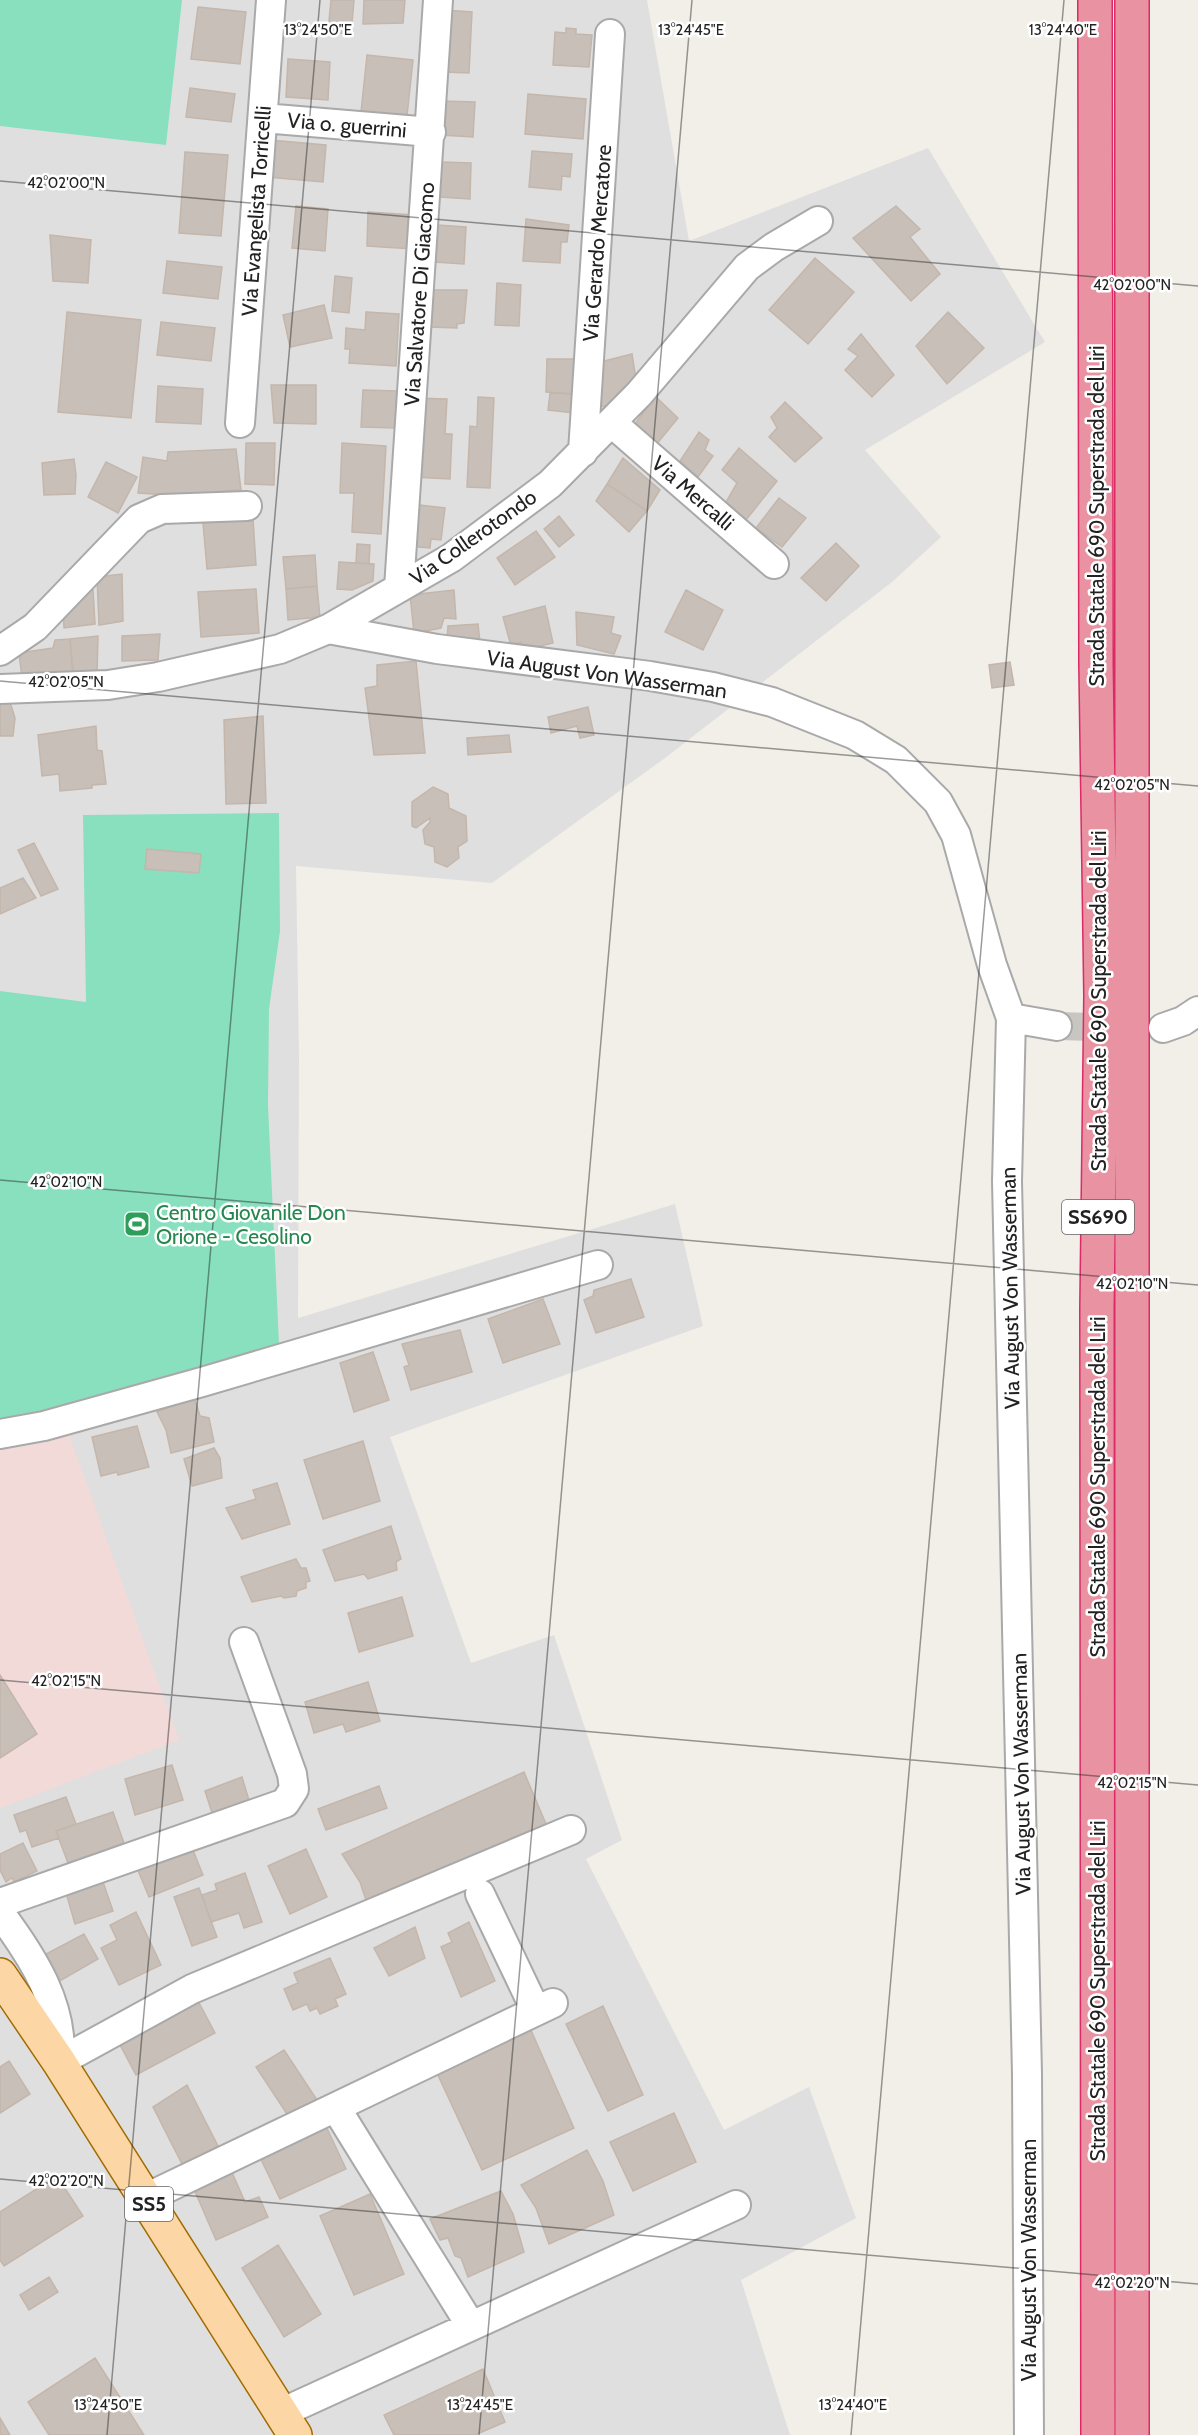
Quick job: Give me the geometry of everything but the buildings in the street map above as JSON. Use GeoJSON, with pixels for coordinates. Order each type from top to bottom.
{"type":"FeatureCollection","features":[{"type":"Feature","properties":{"kind":"highway","name":"Strada Statale 690 Superstrada del Liri"},"geometry":{"type":"LineString","coordinates":[[1095,0],[1096,664],[1101,995],[1097,1309],[1098,2435]]}},
{"type":"Feature","properties":{"kind":"highway","name":"Strada Statale 690 Superstrada del Liri"},"geometry":{"type":"LineString","coordinates":[[1132,0],[1132,2435]]}},
{"type":"Feature","properties":{"kind":"main road","name":"SS5"},"geometry":{"type":"LineString","coordinates":[[0,1975],[59,2062],[288,2424]]}},
{"type":"Feature","properties":{"kind":"street","name":"Via Evangelista Torricelli"},"geometry":{"type":"LineString","coordinates":[[240,423],[270,0]]}},
{"type":"Feature","properties":{"kind":"street","name":"Via Salvatore Di Giacomo"},"geometry":{"type":"LineString","coordinates":[[399,588],[438,0]]}},
{"type":"Feature","properties":{"kind":"street","name":"Via Gerardo Mercatore"},"geometry":{"type":"LineString","coordinates":[[584,452],[610,34]]}},
{"type":"Feature","properties":{"kind":"street","name":"Via o. guerrini"},"geometry":{"type":"LineString","coordinates":[[263,118],[430,132]]}},
{"type":"Feature","properties":{"kind":"street","name":"Via Collerotondo"},"geometry":{"type":"LineString","coordinates":[[0,689],[108,685],[158,677],[280,649],[328,629],[444,562],[544,489],[612,423],[747,267],[780,243],[818,221]]}},
{"type":"Feature","properties":{"kind":"street","name":"Via Mercalli"},"geometry":{"type":"LineString","coordinates":[[612,423],[774,564]]}},
{"type":"Feature","properties":{"kind":"street"},"geometry":{"type":"LineString","coordinates":[[0,651],[35,627],[139,519],[162,509],[247,506]]}},
{"type":"Feature","properties":{"kind":"street","name":"Via August Von Wasserman"},"geometry":{"type":"LineString","coordinates":[[328,629],[436,649],[620,671],[713,687],[802,712],[874,745],[897,760],[923,783],[951,824],[968,874],[992,965],[1011,1018],[1007,1160],[1028,2100],[1029,2435]]}},
{"type":"Feature","properties":{"kind":"street"},"geometry":{"type":"LineString","coordinates":[[1163,1029],[1184,1021],[1198,1011]]}},
{"type":"Feature","properties":{"kind":"street"},"geometry":{"type":"LineString","coordinates":[[1011,1018],[1057,1026]]}},
{"type":"Feature","properties":{"kind":"street"},"geometry":{"type":"LineString","coordinates":[[0,1434],[44,1426],[202,1382],[598,1265]]}},
{"type":"Feature","properties":{"kind":"street"},"geometry":{"type":"LineString","coordinates":[[0,1903],[285,1803],[294,1789],[292,1774],[244,1642]]}},
{"type":"Feature","properties":{"kind":"street"},"geometry":{"type":"LineString","coordinates":[[59,2062],[192,1989],[571,1830]]}},
{"type":"Feature","properties":{"kind":"street"},"geometry":{"type":"LineString","coordinates":[[146,2198],[545,2007],[480,1894]]}},
{"type":"Feature","properties":{"kind":"street"},"geometry":{"type":"LineString","coordinates":[[0,1913],[30,1957],[53,2004],[61,2034],[59,2062]]}},
{"type":"Feature","properties":{"kind":"street"},"geometry":{"type":"LineString","coordinates":[[336,2108],[471,2326]]}},
{"type":"Feature","properties":{"kind":"street"},"geometry":{"type":"LineString","coordinates":[[288,2424],[471,2326],[736,2205]]}},
{"type":"Feature","properties":{"kind":"shaded area"},"geometry":{"type":"Polygon","coordinates":[[[0,0],[647,0],[689,241],[928,148],[1045,342],[865,450],[941,537],[892,582],[665,758],[492,883],[296,866],[299,1057],[298,1318],[675,1204],[703,1326],[390,1437],[471,1663],[554,1635],[622,1840],[586,1859],[724,2130],[809,2087],[856,2218],[741,2280],[790,2435],[0,2435],[0,0]]]}},
{"type":"Feature","properties":{"kind":"shaded area"},"geometry":{"type":"Polygon","coordinates":[[[68,1432],[179,1740],[0,1808],[0,1445],[68,1432]]]}},
{"type":"Feature","properties":{"kind":"green space"},"geometry":{"type":"Polygon","coordinates":[[[0,0],[182,0],[166,145],[0,126],[0,0]]]}},
{"type":"Feature","properties":{"kind":"green space","name":"Centro Giovanile Don Orione - Cesolino"},"geometry":{"type":"Polygon","coordinates":[[[279,813],[280,931],[269,1009],[268,1105],[279,1344],[0,1428],[0,991],[86,1002],[83,815],[279,813]]]}},
{"type":"Feature","properties":{"kind":"tunnel"},"geometry":{"type":"LineString","coordinates":[[1057,1026],[1124,1028]]}},
{"type":"Feature","properties":{"kind":"place","name":"Centro Giovanile Don Orione - Cesolino"},"geometry":{"type":"Point","coordinates":[137,1224]}}]}
